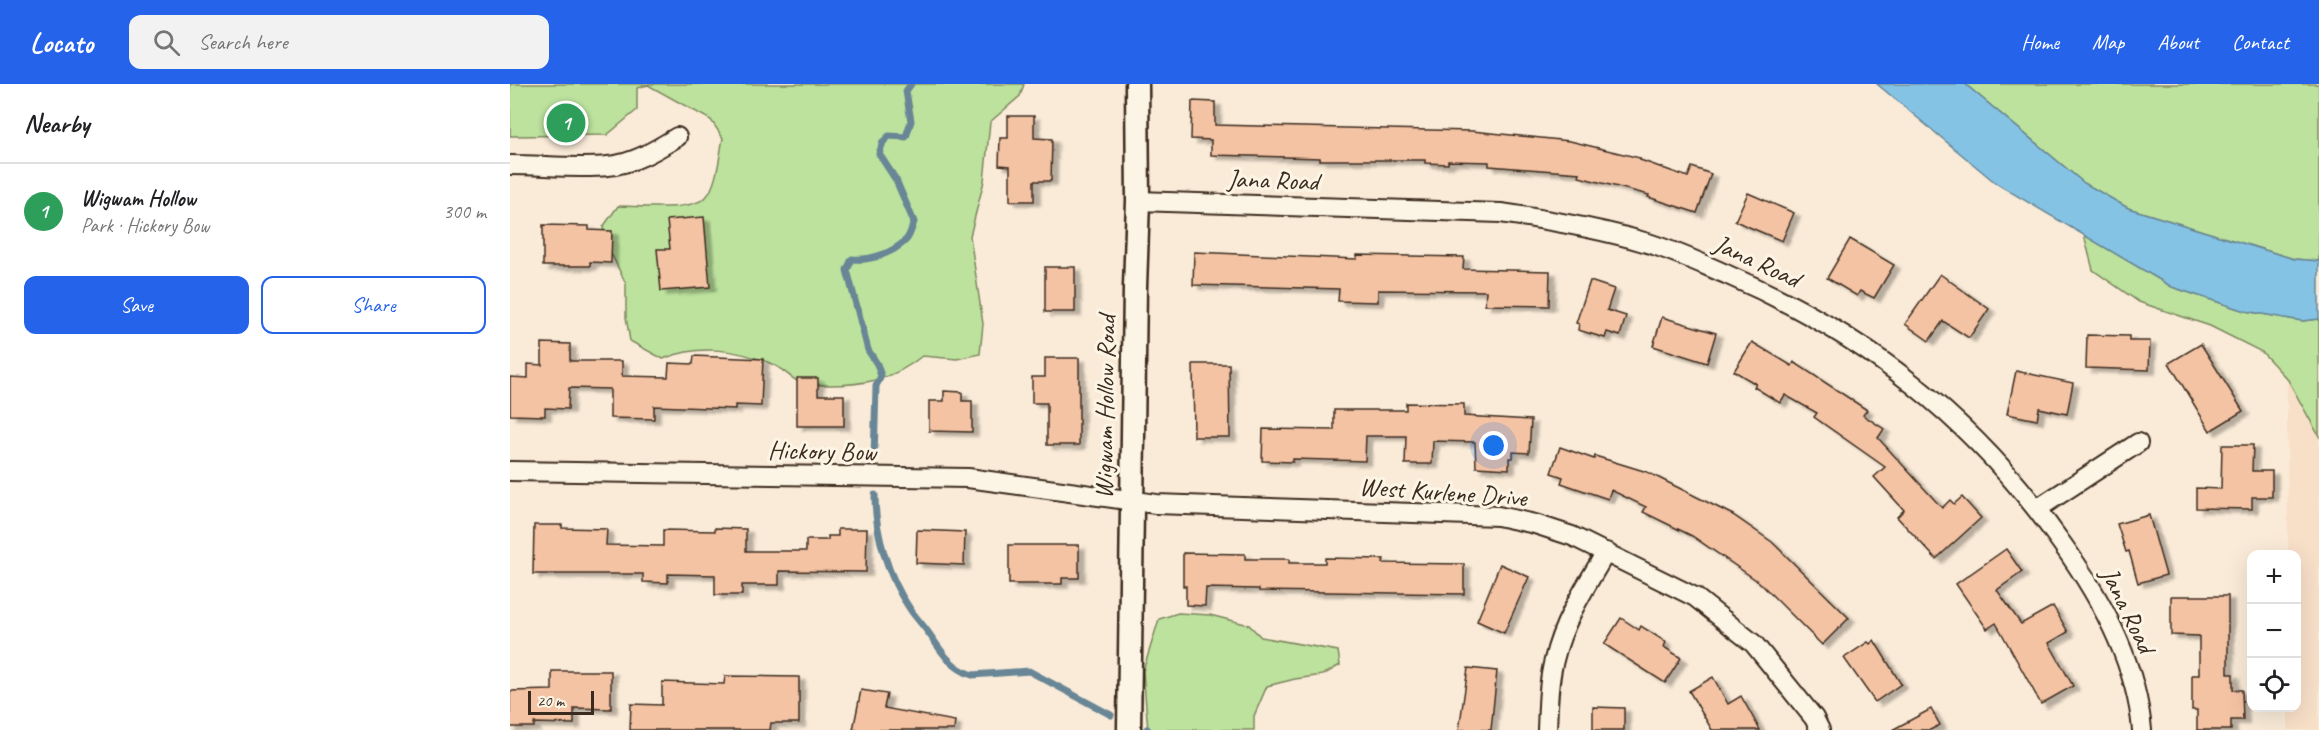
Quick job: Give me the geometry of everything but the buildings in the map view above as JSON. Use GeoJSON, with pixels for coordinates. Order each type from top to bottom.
{"type":"FeatureCollection","features":[{"type":"Feature","properties":{"kind":"street","name":"Wigwam Hollow Road"},"geometry":{"type":"LineString","coordinates":[[1129,730],[1138,201],[1137,84]]}},
{"type":"Feature","properties":{"kind":"street"},"geometry":{"type":"LineString","coordinates":[[510,165],[609,166],[633,160],[656,150],[676,137]]}},
{"type":"Feature","properties":{"kind":"street","name":"Jana Road"},"geometry":{"type":"LineString","coordinates":[[1138,201],[1501,213],[1556,221],[1643,241],[1675,252],[1761,289],[1815,317],[1867,349],[1913,383],[1997,462],[2037,508],[2098,599],[2134,682],[2142,730]]}},
{"type":"Feature","properties":{"kind":"street"},"geometry":{"type":"LineString","coordinates":[[2037,508],[2138,443]]}},
{"type":"Feature","properties":{"kind":"street","name":"Hickory Bow"},"geometry":{"type":"LineString","coordinates":[[510,471],[968,478],[1132,500]]}},
{"type":"Feature","properties":{"kind":"street","name":"West Kurlene Drive"},"geometry":{"type":"LineString","coordinates":[[1132,500],[1156,504],[1498,516],[1535,524],[1572,536],[1695,597],[1714,611],[1760,651],[1814,718],[1820,730]]}},
{"type":"Feature","properties":{"kind":"street"},"geometry":{"type":"LineString","coordinates":[[1547,730],[1550,680],[1562,633],[1574,607],[1606,552]]}},
{"type":"Feature","properties":{"kind":"shaded area"},"geometry":{"type":"Polygon","coordinates":[[[1959,84],[2319,84],[2319,730],[2288,730],[2288,712],[2301,712],[2301,550],[2288,550],[2286,279],[1959,84]]]}},
{"type":"Feature","properties":{"kind":"green space"},"geometry":{"type":"Polygon","coordinates":[[[510,84],[1024,84],[1020,96],[990,122],[984,181],[970,236],[983,324],[980,354],[957,359],[922,356],[900,371],[878,380],[854,384],[818,385],[801,383],[774,365],[747,355],[705,350],[677,354],[663,359],[630,341],[626,317],[626,284],[605,241],[603,227],[618,206],[689,205],[706,197],[713,185],[723,138],[711,120],[648,85],[637,88],[637,110],[607,135],[510,136],[510,84]]]}},
{"type":"Feature","properties":{"kind":"green space"},"geometry":{"type":"Polygon","coordinates":[[[1965,84],[2319,84],[2319,261],[2294,259],[2128,208],[2084,183],[1965,84]]]}},
{"type":"Feature","properties":{"kind":"green space"},"geometry":{"type":"Polygon","coordinates":[[[2084,235],[2172,287],[2245,311],[2302,321],[2319,319],[2319,436],[2288,380],[2262,352],[2210,326],[2139,302],[2093,270],[2084,235]]]}},
{"type":"Feature","properties":{"kind":"green space"},"geometry":{"type":"Polygon","coordinates":[[[1178,613],[1210,615],[1249,625],[1261,637],[1338,651],[1340,665],[1323,675],[1267,686],[1254,716],[1254,730],[1148,730],[1143,671],[1159,619],[1178,613]]]}},
{"type":"Feature","properties":{"kind":"water"},"geometry":{"type":"Polygon","coordinates":[[[1877,84],[1965,84],[2084,183],[2128,208],[2294,259],[2319,261],[2319,319],[2302,321],[2245,311],[2172,287],[1997,184],[1877,84]]]}},
{"type":"Feature","properties":{"kind":"waterway"},"geometry":{"type":"LineString","coordinates":[[874,459],[876,386],[881,376],[868,350],[847,270],[852,259],[874,257],[901,245],[909,236],[914,222],[896,180],[879,154],[883,142],[889,136],[906,137],[911,121],[906,91],[911,84]]}},
{"type":"Feature","properties":{"kind":"waterway"},"geometry":{"type":"LineString","coordinates":[[875,495],[880,540],[895,583],[912,612],[953,664],[972,675],[1029,671],[1111,715]]}},
{"type":"Feature","properties":{"kind":"place","name":"Wigwam Hollow"},"geometry":{"type":"Point","coordinates":[566,123]}}]}
